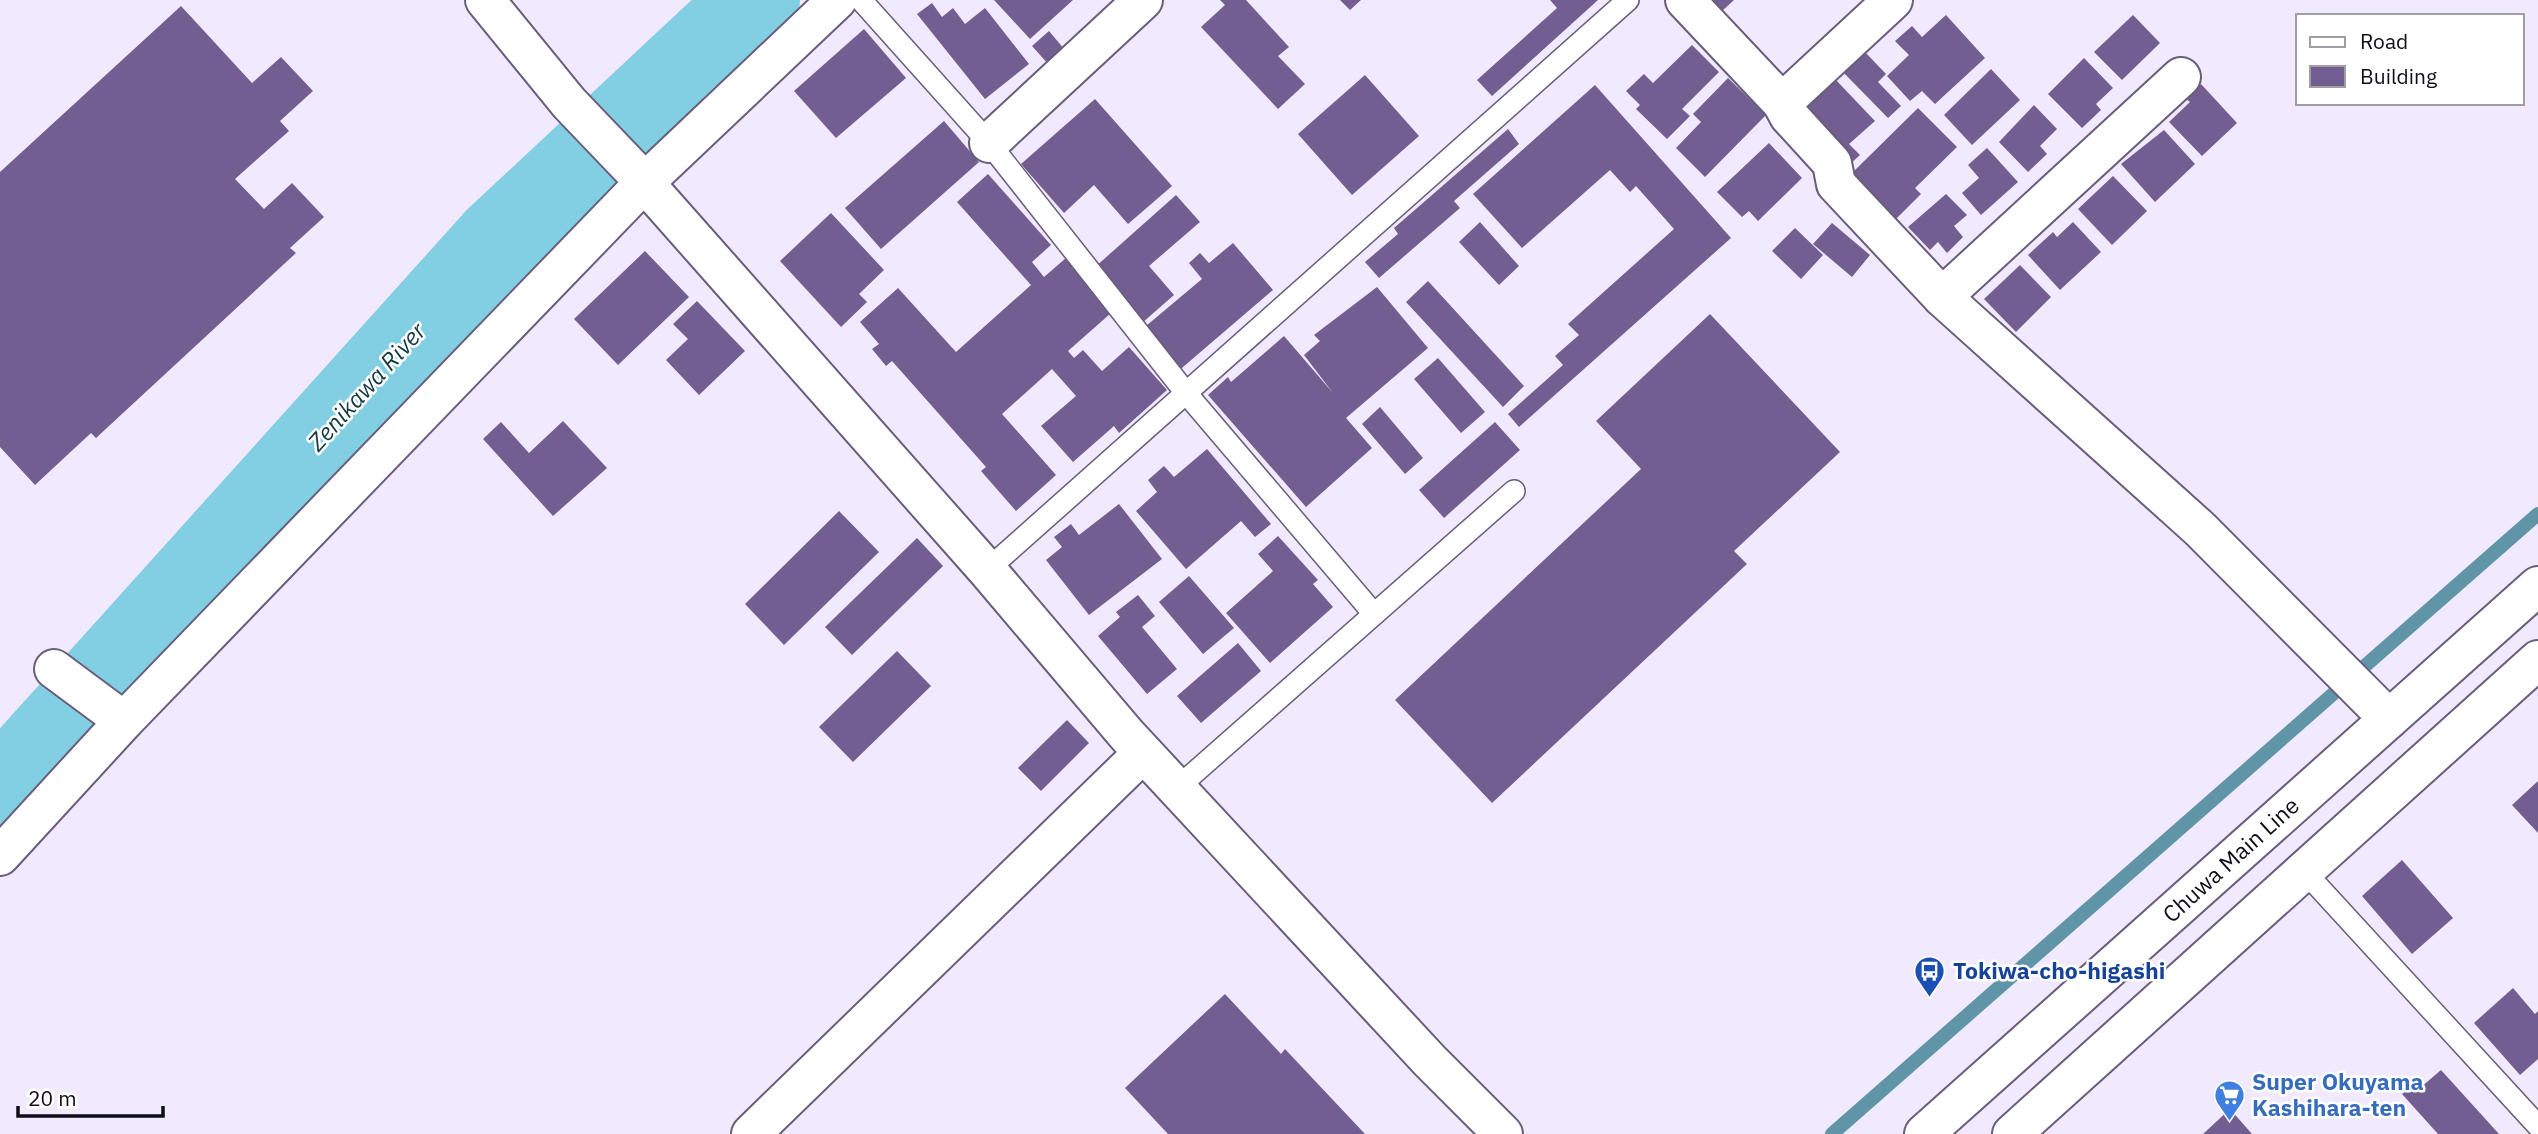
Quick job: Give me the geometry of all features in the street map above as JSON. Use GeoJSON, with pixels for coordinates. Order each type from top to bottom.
{"type":"FeatureCollection","features":[{"type":"Feature","properties":{"kind":"street"},"geometry":{"type":"LineString","coordinates":[[485,0],[577,109],[987,570],[1143,753],[1430,1060],[1503,1134]]}},
{"type":"Feature","properties":{"kind":"street"},"geometry":{"type":"LineString","coordinates":[[0,856],[117,717],[639,177],[837,0]]}},
{"type":"Feature","properties":{"kind":"street"},"geometry":{"type":"LineString","coordinates":[[989,143],[1143,0]]}},
{"type":"Feature","properties":{"kind":"street"},"geometry":{"type":"LineString","coordinates":[[1685,0],[1782,103],[1789,116],[1832,163],[1836,184],[1942,297],[2200,529],[2389,719]]}},
{"type":"Feature","properties":{"kind":"street"},"geometry":{"type":"LineString","coordinates":[[1782,103],[1893,0]]}},
{"type":"Feature","properties":{"kind":"street"},"geometry":{"type":"LineString","coordinates":[[1942,297],[2181,77]]}},
{"type":"Feature","properties":{"kind":"street","name":"Chuwa Main Line"},"geometry":{"type":"LineString","coordinates":[[1924,1134],[2538,586]]}},
{"type":"Feature","properties":{"kind":"street"},"geometry":{"type":"LineString","coordinates":[[2012,1134],[2538,660]]}},
{"type":"Feature","properties":{"kind":"street"},"geometry":{"type":"LineString","coordinates":[[57,671],[117,717]]}},
{"type":"Feature","properties":{"kind":"street"},"geometry":{"type":"LineString","coordinates":[[751,1134],[1143,753]]}},
{"type":"Feature","properties":{"kind":"lane"},"geometry":{"type":"LineString","coordinates":[[860,0],[989,143],[1186,393],[1374,614]]}},
{"type":"Feature","properties":{"kind":"lane"},"geometry":{"type":"LineString","coordinates":[[987,570],[1628,0]]}},
{"type":"Feature","properties":{"kind":"lane"},"geometry":{"type":"LineString","coordinates":[[1177,788],[1514,491]]}},
{"type":"Feature","properties":{"kind":"lane"},"geometry":{"type":"LineString","coordinates":[[2304,871],[2538,1126]]}},
{"type":"Feature","properties":{"kind":"building"},"geometry":{"type":"Polygon","coordinates":[[[994,0],[1073,0],[1030,39],[994,0]]]}},
{"type":"Feature","properties":{"kind":"building"},"geometry":{"type":"Polygon","coordinates":[[[1220,0],[1246,0],[1289,47],[1278,56],[1305,84],[1278,109],[1201,27],[1225,5],[1220,0]]]}},
{"type":"Feature","properties":{"kind":"building"},"geometry":{"type":"Polygon","coordinates":[[[1340,0],[1361,0],[1350,10],[1340,0]]]}},
{"type":"Feature","properties":{"kind":"building"},"geometry":{"type":"Polygon","coordinates":[[[1550,0],[1598,0],[1492,96],[1477,80],[1557,8],[1550,0]]]}},
{"type":"Feature","properties":{"kind":"building"},"geometry":{"type":"Polygon","coordinates":[[[1710,0],[1734,0],[1721,12],[1710,0]]]}},
{"type":"Feature","properties":{"kind":"building"},"geometry":{"type":"Polygon","coordinates":[[[932,3],[942,17],[953,8],[965,24],[985,8],[1029,64],[985,99],[917,14],[932,3]]]}},
{"type":"Feature","properties":{"kind":"building"},"geometry":{"type":"Polygon","coordinates":[[[181,6],[252,83],[281,57],[313,91],[280,121],[289,131],[235,179],[264,209],[292,183],[324,217],[290,248],[296,253],[96,438],[91,433],[35,485],[0,447],[0,172],[181,6]]]}},
{"type":"Feature","properties":{"kind":"building"},"geometry":{"type":"Polygon","coordinates":[[[1946,15],[1985,58],[1935,104],[1922,91],[1910,101],[1887,76],[1909,55],[1895,41],[1912,26],[1922,37],[1946,15]]]}},
{"type":"Feature","properties":{"kind":"building"},"geometry":{"type":"Polygon","coordinates":[[[2133,15],[2160,43],[2122,80],[2094,52],[2133,15]]]}},
{"type":"Feature","properties":{"kind":"building"},"geometry":{"type":"Polygon","coordinates":[[[864,29],[906,78],[836,138],[794,91],[864,29]]]}},
{"type":"Feature","properties":{"kind":"building"},"geometry":{"type":"Polygon","coordinates":[[[1049,31],[1065,50],[1049,65],[1032,46],[1049,31]]]}},
{"type":"Feature","properties":{"kind":"building"},"geometry":{"type":"Polygon","coordinates":[[[1692,45],[1719,72],[1682,109],[1690,116],[1667,139],[1636,109],[1640,105],[1626,91],[1644,74],[1653,83],[1692,45]]]}},
{"type":"Feature","properties":{"kind":"building"},"geometry":{"type":"Polygon","coordinates":[[[1865,52],[1886,74],[1878,82],[1901,106],[1888,118],[1843,72],[1865,52]]]}},
{"type":"Feature","properties":{"kind":"building"},"geometry":{"type":"Polygon","coordinates":[[[2084,58],[2113,88],[2096,104],[2101,110],[2082,128],[2048,94],[2084,58]]]}},
{"type":"Feature","properties":{"kind":"building"},"geometry":{"type":"Polygon","coordinates":[[[1991,69],[2020,100],[1972,145],[1944,115],[1991,69]]]}},
{"type":"Feature","properties":{"kind":"building"},"geometry":{"type":"Polygon","coordinates":[[[1365,75],[1419,136],[1352,195],[1298,134],[1365,75]]]}},
{"type":"Feature","properties":{"kind":"building"},"geometry":{"type":"Polygon","coordinates":[[[1728,78],[1766,115],[1705,177],[1676,148],[1701,122],[1693,114],[1728,78]]]}},
{"type":"Feature","properties":{"kind":"building"},"geometry":{"type":"Polygon","coordinates":[[[1834,78],[1875,121],[1849,144],[1860,155],[1849,165],[1799,110],[1834,78]]]}},
{"type":"Feature","properties":{"kind":"building"},"geometry":{"type":"Polygon","coordinates":[[[2201,84],[2237,123],[2202,156],[2169,122],[2190,102],[2185,98],[2201,84]]]}},
{"type":"Feature","properties":{"kind":"building"},"geometry":{"type":"Polygon","coordinates":[[[1595,85],[1731,238],[1519,427],[1508,414],[1563,365],[1555,356],[1579,335],[1568,324],[1674,229],[1636,186],[1630,192],[1610,170],[1522,248],[1473,194],[1595,85]]]}},
{"type":"Feature","properties":{"kind":"building"},"geometry":{"type":"Polygon","coordinates":[[[1095,99],[1172,186],[1128,224],[1094,185],[1064,213],[1021,164],[1095,99]]]}},
{"type":"Feature","properties":{"kind":"building"},"geometry":{"type":"Polygon","coordinates":[[[2034,105],[2057,129],[2040,146],[2047,154],[2028,172],[1999,142],[2034,105]]]}},
{"type":"Feature","properties":{"kind":"building"},"geometry":{"type":"Polygon","coordinates":[[[1918,108],[1957,147],[1915,188],[1921,194],[1895,220],[1850,175],[1918,108]]]}},
{"type":"Feature","properties":{"kind":"building"},"geometry":{"type":"Polygon","coordinates":[[[944,121],[979,162],[881,249],[845,208],[944,121]]]}},
{"type":"Feature","properties":{"kind":"building"},"geometry":{"type":"Polygon","coordinates":[[[1508,129],[1519,144],[1454,201],[1460,208],[1379,278],[1365,262],[1398,234],[1394,228],[1508,129]]]}},
{"type":"Feature","properties":{"kind":"building"},"geometry":{"type":"Polygon","coordinates":[[[2164,130],[2195,164],[2155,202],[2121,164],[2164,130]]]}},
{"type":"Feature","properties":{"kind":"building"},"geometry":{"type":"Polygon","coordinates":[[[1769,143],[1802,178],[1758,221],[1749,211],[1742,217],[1717,192],[1769,143]]]}},
{"type":"Feature","properties":{"kind":"building"},"geometry":{"type":"Polygon","coordinates":[[[1987,148],[2018,182],[1981,215],[1962,193],[1979,178],[1968,165],[1987,148]]]}},
{"type":"Feature","properties":{"kind":"building"},"geometry":{"type":"Polygon","coordinates":[[[988,174],[1051,245],[1032,262],[1044,277],[1066,258],[1108,305],[1111,313],[1068,351],[1074,358],[1083,350],[1102,371],[1129,347],[1167,390],[1119,433],[1114,426],[1073,462],[1041,426],[1076,396],[1052,369],[1002,414],[1056,475],[1016,511],[981,471],[986,467],[892,361],[886,366],[872,349],[879,344],[860,322],[898,288],[956,352],[1031,285],[957,202],[988,174]]]}},
{"type":"Feature","properties":{"kind":"building"},"geometry":{"type":"Polygon","coordinates":[[[2113,176],[2147,211],[2112,245],[2078,209],[2113,176]]]}},
{"type":"Feature","properties":{"kind":"building"},"geometry":{"type":"Polygon","coordinates":[[[1946,194],[1967,215],[1954,226],[1963,237],[1947,253],[1938,242],[1930,250],[1908,227],[1946,194]]]}},
{"type":"Feature","properties":{"kind":"building"},"geometry":{"type":"Polygon","coordinates":[[[1176,195],[1200,222],[1149,266],[1174,295],[1142,323],[1094,268],[1176,195]]]}},
{"type":"Feature","properties":{"kind":"building"},"geometry":{"type":"Polygon","coordinates":[[[831,213],[884,270],[859,294],[867,302],[841,327],[780,261],[831,213]]]}},
{"type":"Feature","properties":{"kind":"building"},"geometry":{"type":"Polygon","coordinates":[[[1480,222],[1519,266],[1499,285],[1459,242],[1480,222]]]}},
{"type":"Feature","properties":{"kind":"building"},"geometry":{"type":"Polygon","coordinates":[[[2073,222],[2101,252],[2060,290],[2028,255],[2053,232],[2057,237],[2073,222]]]}},
{"type":"Feature","properties":{"kind":"building"},"geometry":{"type":"Polygon","coordinates":[[[1832,223],[1870,255],[1852,277],[1813,244],[1832,223]]]}},
{"type":"Feature","properties":{"kind":"building"},"geometry":{"type":"Polygon","coordinates":[[[1795,228],[1823,255],[1801,279],[1772,251],[1795,228]]]}},
{"type":"Feature","properties":{"kind":"building"},"geometry":{"type":"Polygon","coordinates":[[[1233,243],[1273,290],[1176,373],[1140,331],[1202,279],[1189,263],[1200,253],[1209,263],[1233,243]]]}},
{"type":"Feature","properties":{"kind":"building"},"geometry":{"type":"Polygon","coordinates":[[[645,251],[689,297],[618,365],[574,319],[645,251]]]}},
{"type":"Feature","properties":{"kind":"building"},"geometry":{"type":"Polygon","coordinates":[[[2020,265],[2051,297],[2016,332],[1984,299],[2020,265]]]}},
{"type":"Feature","properties":{"kind":"building"},"geometry":{"type":"Polygon","coordinates":[[[1428,281],[1524,386],[1503,407],[1406,302],[1428,281]]]}},
{"type":"Feature","properties":{"kind":"building"},"geometry":{"type":"Polygon","coordinates":[[[1377,287],[1428,348],[1346,418],[1372,448],[1306,507],[1208,395],[1228,377],[1231,382],[1284,336],[1333,393],[1304,355],[1320,341],[1314,335],[1377,287]]]}},
{"type":"Feature","properties":{"kind":"building"},"geometry":{"type":"Polygon","coordinates":[[[697,301],[745,351],[699,395],[666,360],[688,339],[673,324],[697,301]]]}},
{"type":"Feature","properties":{"kind":"building"},"geometry":{"type":"Polygon","coordinates":[[[1710,314],[1840,452],[1734,551],[1747,564],[1492,803],[1395,700],[1641,469],[1596,421],[1710,314]]]}},
{"type":"Feature","properties":{"kind":"building"},"geometry":{"type":"Polygon","coordinates":[[[1438,358],[1485,412],[1461,433],[1414,379],[1438,358]]]}},
{"type":"Feature","properties":{"kind":"building"},"geometry":{"type":"Polygon","coordinates":[[[1380,407],[1423,458],[1405,474],[1362,424],[1380,407]]]}},
{"type":"Feature","properties":{"kind":"building"},"geometry":{"type":"Polygon","coordinates":[[[563,421],[607,468],[553,516],[483,439],[501,422],[529,453],[563,421]]]}},
{"type":"Feature","properties":{"kind":"building"},"geometry":{"type":"Polygon","coordinates":[[[1495,422],[1520,450],[1444,518],[1419,490],[1495,422]]]}},
{"type":"Feature","properties":{"kind":"building"},"geometry":{"type":"Polygon","coordinates":[[[1207,449],[1271,524],[1255,537],[1241,521],[1186,569],[1136,511],[1157,492],[1148,480],[1164,466],[1174,477],[1207,449]]]}},
{"type":"Feature","properties":{"kind":"building"},"geometry":{"type":"Polygon","coordinates":[[[1119,504],[1162,559],[1089,615],[1046,560],[1062,547],[1054,537],[1071,524],[1079,535],[1119,504]]]}},
{"type":"Feature","properties":{"kind":"building"},"geometry":{"type":"Polygon","coordinates":[[[839,511],[879,552],[784,645],[745,604],[839,511]]]}},
{"type":"Feature","properties":{"kind":"building"},"geometry":{"type":"Polygon","coordinates":[[[1278,536],[1318,580],[1313,584],[1333,607],[1270,663],[1226,613],[1273,571],[1258,554],[1278,536]]]}},
{"type":"Feature","properties":{"kind":"building"},"geometry":{"type":"Polygon","coordinates":[[[917,538],[943,566],[852,655],[825,627],[917,538]]]}},
{"type":"Feature","properties":{"kind":"building"},"geometry":{"type":"Polygon","coordinates":[[[1189,576],[1234,628],[1203,654],[1159,602],[1189,576]]]}},
{"type":"Feature","properties":{"kind":"building"},"geometry":{"type":"Polygon","coordinates":[[[1138,595],[1155,616],[1142,627],[1177,669],[1147,694],[1098,636],[1120,617],[1116,612],[1138,595]]]}},
{"type":"Feature","properties":{"kind":"building"},"geometry":{"type":"Polygon","coordinates":[[[1238,643],[1261,671],[1201,723],[1177,696],[1238,643]]]}},
{"type":"Feature","properties":{"kind":"building"},"geometry":{"type":"Polygon","coordinates":[[[897,651],[931,686],[853,762],[819,727],[897,651]]]}},
{"type":"Feature","properties":{"kind":"building"},"geometry":{"type":"Polygon","coordinates":[[[1067,720],[1089,743],[1041,791],[1018,768],[1067,720]]]}},
{"type":"Feature","properties":{"kind":"building"},"geometry":{"type":"Polygon","coordinates":[[[2538,781],[2538,833],[2512,805],[2538,781]]]}},
{"type":"Feature","properties":{"kind":"building"},"geometry":{"type":"Polygon","coordinates":[[[2402,860],[2453,918],[2412,954],[2362,896],[2402,860]]]}},
{"type":"Feature","properties":{"kind":"building"},"geometry":{"type":"Polygon","coordinates":[[[2513,988],[2535,1014],[2538,1011],[2538,1059],[2520,1075],[2474,1023],[2513,988]]]}},
{"type":"Feature","properties":{"kind":"building"},"geometry":{"type":"Polygon","coordinates":[[[1225,994],[1281,1054],[1285,1049],[1365,1134],[1168,1134],[1125,1088],[1225,994]]]}},
{"type":"Feature","properties":{"kind":"building"},"geometry":{"type":"Polygon","coordinates":[[[2441,1070],[2499,1134],[2438,1134],[2402,1094],[2415,1082],[2420,1088],[2441,1070]]]}},
{"type":"Feature","properties":{"kind":"building","name":"Super Okuyama Kashihara-ten"},"geometry":{"type":"Polygon","coordinates":[[[2230,1109],[2252,1134],[2203,1134],[2230,1109]]]}},
{"type":"Feature","properties":{"kind":"waterway","name":"Zenikawa River"},"geometry":{"type":"LineString","coordinates":[[0,794],[498,241],[756,0]]}},
{"type":"Feature","properties":{"kind":"waterway"},"geometry":{"type":"LineString","coordinates":[[1832,1134],[2538,514]]}},
{"type":"Feature","properties":{"kind":"place","name":"Tokiwa-cho-higashi"},"geometry":{"type":"Point","coordinates":[1930,998]}},
{"type":"Feature","properties":{"kind":"place","name":"Super Okuyama Kashihara-ten"},"geometry":{"type":"Point","coordinates":[2229,1122]}}]}
